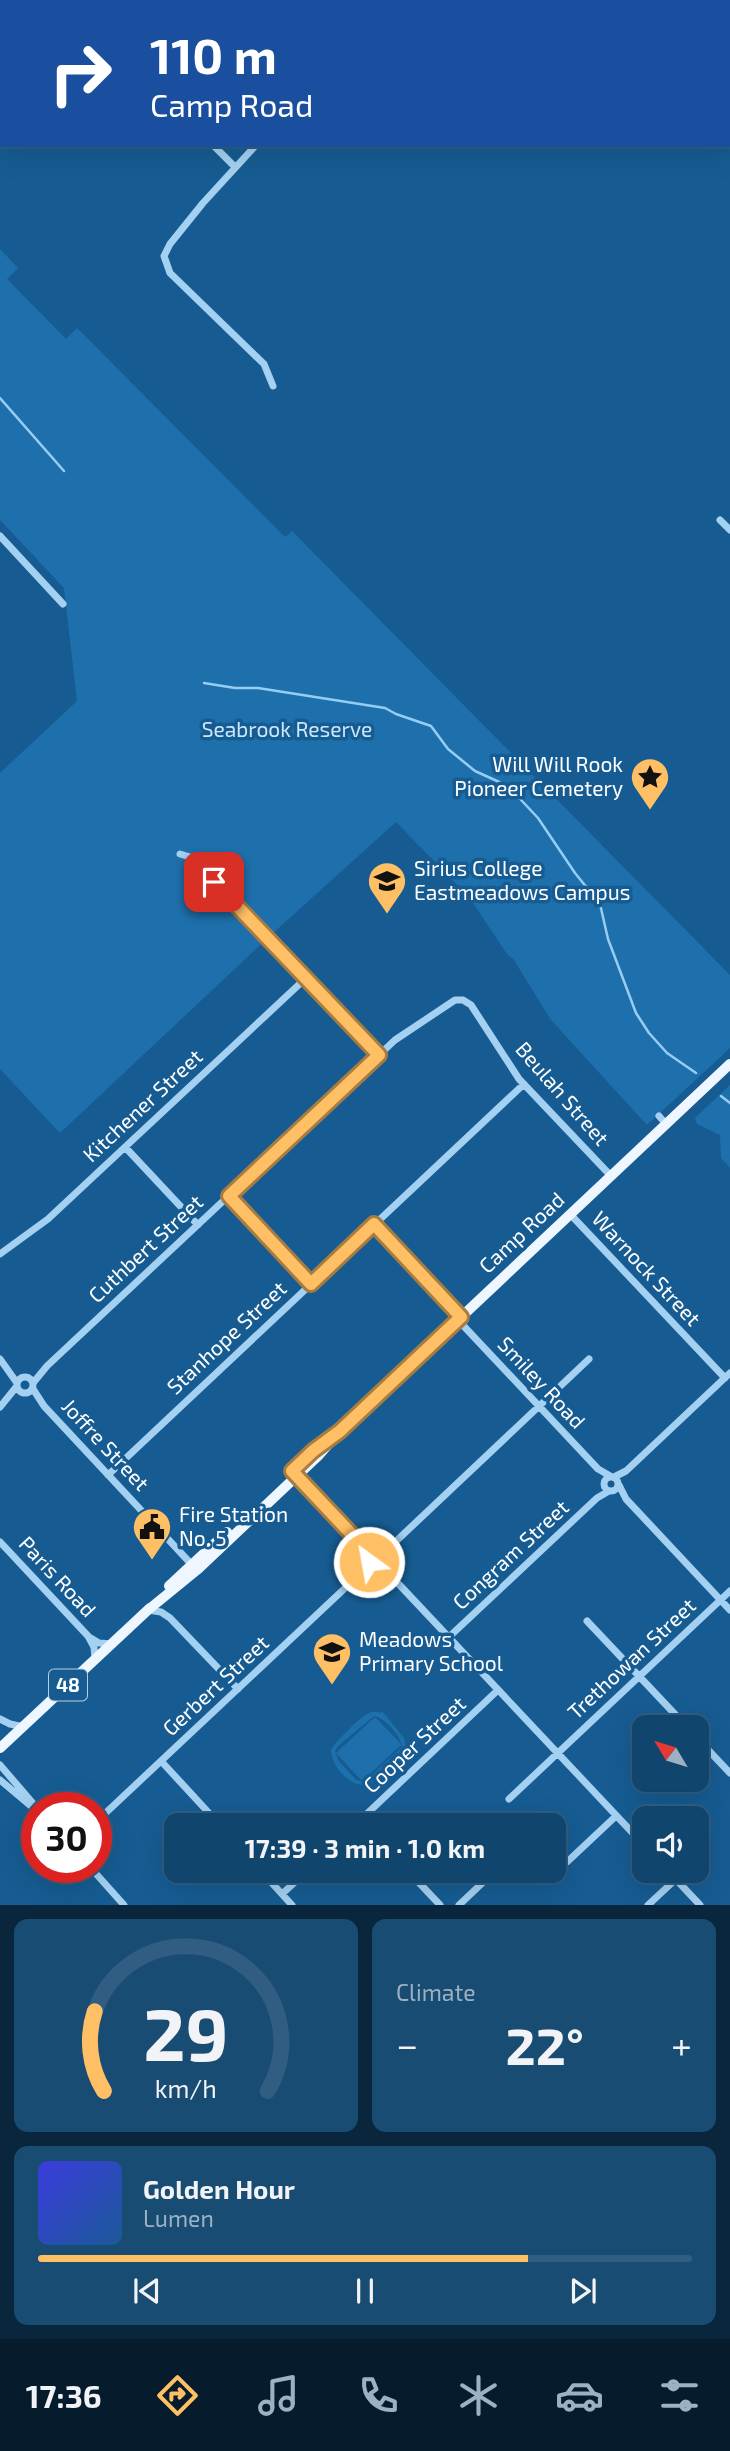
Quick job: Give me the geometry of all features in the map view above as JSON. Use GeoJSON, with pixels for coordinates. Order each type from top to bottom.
{"type":"FeatureCollection","features":[{"type":"Feature","properties":{"kind":"main road","name":"Camp Road"},"geometry":{"type":"LineString","coordinates":[[0,1748],[611,1177],[662,1120],[730,1064]]}},
{"type":"Feature","properties":{"kind":"main road","name":"Camp Road"},"geometry":{"type":"LineString","coordinates":[[148,1610],[165,1598],[194,1567]]}},
{"type":"Feature","properties":{"kind":"street"},"geometry":{"type":"LineString","coordinates":[[215,147],[235,167]]}},
{"type":"Feature","properties":{"kind":"street"},"geometry":{"type":"LineString","coordinates":[[254,147],[170,244],[164,256],[170,273],[264,364],[272,386]]}},
{"type":"Feature","properties":{"kind":"street"},"geometry":{"type":"LineString","coordinates":[[720,520],[730,530]]}},
{"type":"Feature","properties":{"kind":"street"},"geometry":{"type":"LineString","coordinates":[[0,536],[63,604]]}},
{"type":"Feature","properties":{"kind":"street"},"geometry":{"type":"LineString","coordinates":[[180,855],[190,857],[379,1055]]}},
{"type":"Feature","properties":{"kind":"street","name":"Kitchener Street"},"geometry":{"type":"LineString","coordinates":[[0,1254],[48,1219],[306,978]]}},
{"type":"Feature","properties":{"kind":"street","name":"Cuthbert Street"},"geometry":{"type":"LineString","coordinates":[[2,1405],[379,1055],[408,1030],[450,1003],[463,1000]]}},
{"type":"Feature","properties":{"kind":"street","name":"Beulah Street"},"geometry":{"type":"LineString","coordinates":[[463,1000],[475,1010],[524,1084],[611,1177]]}},
{"type":"Feature","properties":{"kind":"street","name":"Stanhope Street"},"geometry":{"type":"LineString","coordinates":[[108,1475],[524,1084]]}},
{"type":"Feature","properties":{"kind":"street"},"geometry":{"type":"LineString","coordinates":[[125,1147],[198,1225]]}},
{"type":"Feature","properties":{"kind":"street"},"geometry":{"type":"LineString","coordinates":[[229,1196],[311,1284]]}},
{"type":"Feature","properties":{"kind":"street","name":"Warnock Street"},"geometry":{"type":"LineString","coordinates":[[570,1214],[727,1376]]}},
{"type":"Feature","properties":{"kind":"street","name":"Smiley Road"},"geometry":{"type":"LineString","coordinates":[[374,1224],[598,1469],[616,1481]]}},
{"type":"Feature","properties":{"kind":"street","name":"Joffre Street"},"geometry":{"type":"LineString","coordinates":[[0,1359],[194,1567]]}},
{"type":"Feature","properties":{"kind":"street"},"geometry":{"type":"LineString","coordinates":[[371,1563],[589,1359]]}},
{"type":"Feature","properties":{"kind":"street"},"geometry":{"type":"LineString","coordinates":[[607,1488],[727,1376]]}},
{"type":"Feature","properties":{"kind":"street","name":"Smiley Road"},"geometry":{"type":"LineString","coordinates":[[598,1469],[607,1488]]}},
{"type":"Feature","properties":{"kind":"street"},"geometry":{"type":"LineString","coordinates":[[294,1473],[357,1540],[379,1556],[393,1578],[632,1832]]}},
{"type":"Feature","properties":{"kind":"street"},"geometry":{"type":"LineString","coordinates":[[607,1488],[606,1480],[616,1481]]}},
{"type":"Feature","properties":{"kind":"street"},"geometry":{"type":"LineString","coordinates":[[616,1481],[626,1499],[730,1610]]}},
{"type":"Feature","properties":{"kind":"street"},"geometry":{"type":"LineString","coordinates":[[607,1488],[626,1499]]}},
{"type":"Feature","properties":{"kind":"street","name":"Congram Street"},"geometry":{"type":"LineString","coordinates":[[449,1637],[607,1488]]}},
{"type":"Feature","properties":{"kind":"street"},"geometry":{"type":"LineString","coordinates":[[357,1540],[371,1563],[393,1578]]}},
{"type":"Feature","properties":{"kind":"street","name":"Paris Road"},"geometry":{"type":"LineString","coordinates":[[0,1542],[88,1636],[99,1643],[112,1644]]}},
{"type":"Feature","properties":{"kind":"street"},"geometry":{"type":"LineString","coordinates":[[371,1563],[380,1566],[379,1556]]}},
{"type":"Feature","properties":{"kind":"street","name":"Gerbert Street"},"geometry":{"type":"LineString","coordinates":[[112,1807],[371,1563]]}},
{"type":"Feature","properties":{"kind":"street","name":"Trethowan Street"},"geometry":{"type":"LineString","coordinates":[[509,1799],[730,1591]]}},
{"type":"Feature","properties":{"kind":"street"},"geometry":{"type":"LineString","coordinates":[[165,1598],[165,1608],[170,1618]]}},
{"type":"Feature","properties":{"kind":"street"},"geometry":{"type":"LineString","coordinates":[[148,1610],[161,1612],[170,1618],[238,1689]]}},
{"type":"Feature","properties":{"kind":"street"},"geometry":{"type":"LineString","coordinates":[[587,1621],[676,1715]]}},
{"type":"Feature","properties":{"kind":"street","name":"Paris Road"},"geometry":{"type":"LineString","coordinates":[[88,1636],[94,1647],[95,1660]]}},
{"type":"Feature","properties":{"kind":"street","name":"Cooper Street"},"geometry":{"type":"LineString","coordinates":[[371,1813],[498,1690]]}},
{"type":"Feature","properties":{"kind":"street"},"geometry":{"type":"LineString","coordinates":[[0,1719],[5,1723],[23,1727]]}},
{"type":"Feature","properties":{"kind":"street"},"geometry":{"type":"LineString","coordinates":[[709,1751],[730,1773]]}},
{"type":"Feature","properties":{"kind":"street"},"geometry":{"type":"LineString","coordinates":[[161,1761],[209,1813]]}},
{"type":"Feature","properties":{"kind":"street"},"geometry":{"type":"LineString","coordinates":[[0,1765],[23,1792]]}},
{"type":"Feature","properties":{"kind":"street"},"geometry":{"type":"LineString","coordinates":[[0,1780],[21,1796]]}},
{"type":"Feature","properties":{"kind":"street"},"geometry":{"type":"LineString","coordinates":[[567,1862],[617,1816]]}},
{"type":"Feature","properties":{"kind":"street"},"geometry":{"type":"LineString","coordinates":[[104,1883],[124,1905]]}},
{"type":"Feature","properties":{"kind":"street"},"geometry":{"type":"LineString","coordinates":[[272,1883],[292,1905]]}},
{"type":"Feature","properties":{"kind":"street"},"geometry":{"type":"LineString","coordinates":[[282,1894],[294,1883]]}},
{"type":"Feature","properties":{"kind":"street"},"geometry":{"type":"LineString","coordinates":[[419,1883],[440,1905]]}},
{"type":"Feature","properties":{"kind":"street"},"geometry":{"type":"LineString","coordinates":[[459,1905],[482,1883]]}},
{"type":"Feature","properties":{"kind":"street"},"geometry":{"type":"LineString","coordinates":[[648,1905],[672,1883]]}},
{"type":"Feature","properties":{"kind":"street"},"geometry":{"type":"LineString","coordinates":[[680,1883],[700,1905]]}},
{"type":"Feature","properties":{"kind":"green space","name":"Seabrook Reserve"},"geometry":{"type":"Polygon","coordinates":[[[0,249],[18,268],[7,279],[66,339],[77,328],[285,537],[292,531],[730,975],[730,1048],[647,1125],[551,1020],[514,960],[507,954],[469,897],[396,822],[60,1133],[0,1069],[0,773],[77,701],[64,588],[0,520],[0,249]]]}},
{"type":"Feature","properties":{"kind":"green space"},"geometry":{"type":"Polygon","coordinates":[[[730,1085],[730,1168],[721,1158],[720,1135],[697,1124],[695,1118],[730,1085]]]}},
{"type":"Feature","properties":{"kind":"green space"},"geometry":{"type":"Polygon","coordinates":[[[382,1711],[404,1738],[406,1749],[371,1783],[358,1784],[339,1770],[331,1750],[365,1715],[372,1712],[382,1711]],[[374,1716],[335,1751],[338,1760],[356,1780],[364,1782],[402,1747],[401,1745],[362,1781],[336,1753],[375,1717],[402,1745],[391,1727],[374,1716]]]}},
{"type":"Feature","properties":{"kind":"waterway"},"geometry":{"type":"LineString","coordinates":[[0,398],[64,471]]}},
{"type":"Feature","properties":{"kind":"waterway"},"geometry":{"type":"LineString","coordinates":[[204,683],[235,688],[258,688],[385,708],[431,726],[448,749],[475,771],[508,786],[538,818],[575,873],[600,904],[608,939],[636,1013],[649,1033],[667,1053],[696,1073]]}},
{"type":"Feature","properties":{"kind":"waterway"},"geometry":{"type":"LineString","coordinates":[[721,1096],[730,1103]]}},
{"type":"Feature","properties":{"kind":"place","name":"Will Will Rook Pioneer Cemetery"},"geometry":{"type":"Point","coordinates":[650,811]}},
{"type":"Feature","properties":{"kind":"place","name":"Sirius College Eastmeadows Campus"},"geometry":{"type":"Point","coordinates":[387,915]}},
{"type":"Feature","properties":{"kind":"place","name":"Fire Station No. 5"},"geometry":{"type":"Point","coordinates":[152,1561]}},
{"type":"Feature","properties":{"kind":"place","name":"Meadows Primary School"},"geometry":{"type":"Point","coordinates":[332,1686]}},
{"type":"Feature","properties":{"kind":"route"},"geometry":{"type":"LineString","coordinates":[[214,882],[379,1055],[229,1196],[311,1284],[374,1224],[461,1317],[340,1431],[292,1471],[357,1540],[369,1562]]}}]}
